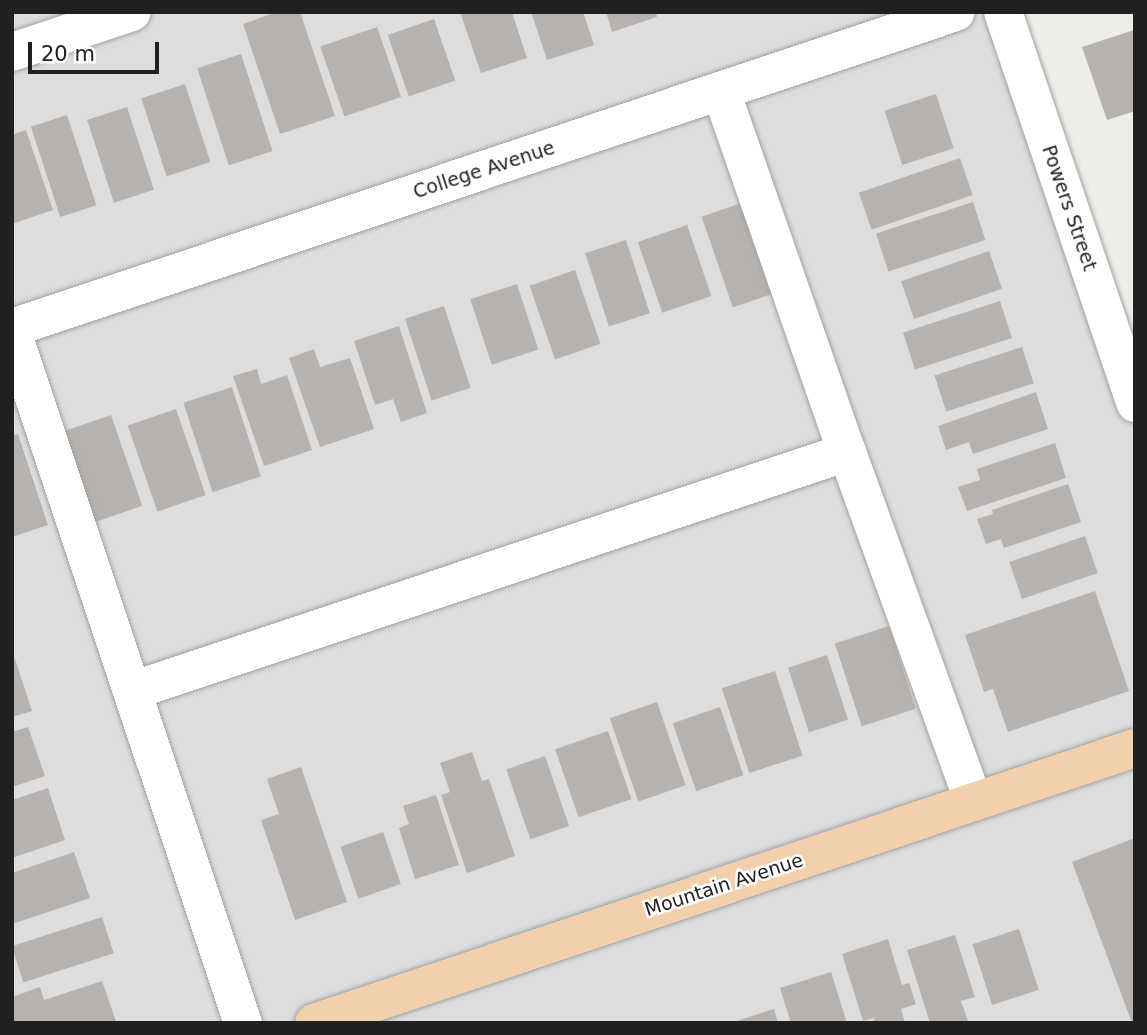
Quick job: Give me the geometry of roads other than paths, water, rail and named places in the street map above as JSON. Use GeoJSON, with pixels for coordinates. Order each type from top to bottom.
{"type":"FeatureCollection","features":[{"type":"Feature","properties":{"kind":"main road","name":"Mountain Avenue"},"geometry":{"type":"LineString","coordinates":[[314,1023],[1135,748]]}},
{"type":"Feature","properties":{"kind":"street"},"geometry":{"type":"LineString","coordinates":[[12,52],[132,12]]}},
{"type":"Feature","properties":{"kind":"street","name":"College Avenue"},"geometry":{"type":"LineString","coordinates":[[12,330],[956,12]]}},
{"type":"Feature","properties":{"kind":"street","name":"Powers Street"},"geometry":{"type":"LineString","coordinates":[[1003,12],[1128,359],[1135,403]]}},
{"type":"Feature","properties":{"kind":"street"},"geometry":{"type":"LineString","coordinates":[[721,91],[847,452],[974,802]]}},
{"type":"Feature","properties":{"kind":"street"},"geometry":{"type":"LineString","coordinates":[[12,330],[243,1023]]}},
{"type":"Feature","properties":{"kind":"street"},"geometry":{"type":"LineString","coordinates":[[132,691],[847,452]]}}]}
